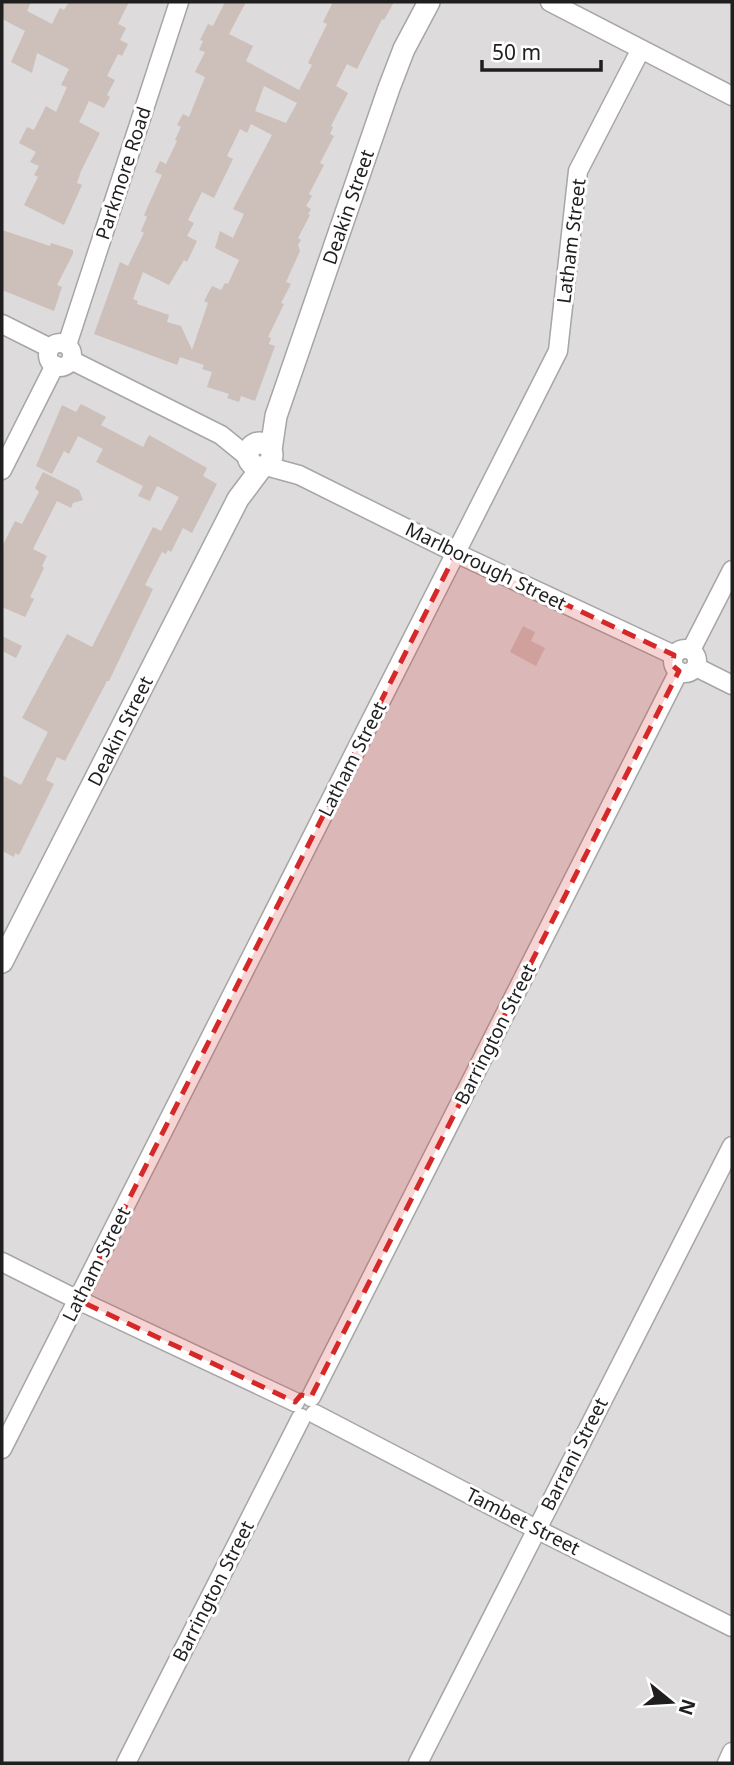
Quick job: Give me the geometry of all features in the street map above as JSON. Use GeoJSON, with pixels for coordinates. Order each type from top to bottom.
{"type":"FeatureCollection","features":[{"type":"Feature","properties":{"kind":"street","name":"Parkmore Road"},"geometry":{"type":"LineString","coordinates":[[2,470],[61,355],[179,2]]}},
{"type":"Feature","properties":{"kind":"street","name":"Deakin Street"},"geometry":{"type":"LineString","coordinates":[[2,962],[260,455],[404,49],[429,2]]}},
{"type":"Feature","properties":{"kind":"street"},"geometry":{"type":"LineString","coordinates":[[550,2],[732,96]]}},
{"type":"Feature","properties":{"kind":"street","name":"Latham Street"},"geometry":{"type":"LineString","coordinates":[[2,1449],[558,351],[578,172],[641,49]]}},
{"type":"Feature","properties":{"kind":"street","name":"Marlborough Street"},"geometry":{"type":"LineString","coordinates":[[2,324],[456,553],[732,685]]}},
{"type":"Feature","properties":{"kind":"street","name":"Barrington Street"},"geometry":{"type":"LineString","coordinates":[[126,1763],[732,570]]}},
{"type":"Feature","properties":{"kind":"street","name":"Barrani Street"},"geometry":{"type":"LineString","coordinates":[[418,1763],[732,1146]]}},
{"type":"Feature","properties":{"kind":"street","name":"Tambet Street"},"geometry":{"type":"LineString","coordinates":[[2,1262],[305,1408],[536,1529],[732,1627]]}},
{"type":"Feature","properties":{"kind":"street"},"geometry":{"type":"LineString","coordinates":[[727,1763],[732,1752]]}},
{"type":"Feature","properties":{"kind":"highlighted area"},"geometry":{"type":"Polygon","coordinates":[[[456,553],[674,655],[672,665],[679,671],[311,1397],[301,1395],[295,1402],[78,1300],[456,553]]]}},
{"type":"Feature","properties":{"kind":"shaded area"},"geometry":{"type":"Polygon","coordinates":[[[2,2],[732,2],[732,1763],[2,1763],[2,2]]]}},
{"type":"Feature","properties":{"kind":"building"},"geometry":{"type":"Polygon","coordinates":[[[2,2],[31,2],[27,11],[52,24],[60,8],[64,10],[69,2],[129,2],[118,24],[126,28],[120,40],[128,44],[122,56],[118,54],[107,76],[115,80],[107,95],[110,97],[104,108],[89,101],[79,122],[100,133],[81,171],[77,183],[82,185],[64,225],[24,205],[38,177],[34,175],[39,166],[30,162],[36,152],[19,143],[27,127],[34,130],[46,106],[56,112],[67,87],[61,85],[69,69],[37,53],[32,73],[11,62],[25,31],[2,19],[2,2]]]}},
{"type":"Feature","properties":{"kind":"building"},"geometry":{"type":"Polygon","coordinates":[[[225,2],[246,2],[229,34],[253,46],[246,61],[299,90],[312,65],[308,63],[327,24],[323,22],[333,2],[394,2],[384,20],[382,19],[357,69],[347,64],[336,86],[348,93],[331,126],[333,127],[330,134],[334,136],[320,163],[324,165],[309,194],[312,196],[306,206],[311,209],[308,214],[310,215],[298,238],[301,240],[298,245],[300,251],[286,282],[291,284],[268,337],[271,338],[269,344],[275,346],[255,401],[241,396],[239,402],[227,398],[229,394],[207,387],[212,372],[202,369],[204,365],[180,357],[177,365],[94,334],[120,262],[128,266],[144,233],[141,231],[147,217],[144,215],[162,175],[155,172],[160,161],[166,164],[181,127],[177,125],[183,114],[189,117],[205,77],[195,72],[205,52],[199,50],[203,41],[200,40],[208,24],[213,26],[225,2]],[[264,86],[255,111],[286,123],[297,103],[264,86]],[[251,124],[247,133],[240,129],[227,156],[233,159],[214,198],[202,192],[188,220],[194,223],[187,236],[197,241],[187,262],[184,260],[169,285],[143,272],[133,299],[138,301],[137,304],[169,315],[167,322],[181,326],[192,350],[208,303],[204,301],[212,286],[221,290],[225,283],[228,284],[239,260],[215,248],[220,231],[233,238],[244,214],[233,209],[272,135],[251,124]]]}},
{"type":"Feature","properties":{"kind":"building"},"geometry":{"type":"Polygon","coordinates":[[[2,230],[50,246],[51,243],[73,250],[57,285],[62,287],[54,311],[2,290],[2,230]]]}},
{"type":"Feature","properties":{"kind":"building"},"geometry":{"type":"Polygon","coordinates":[[[81,404],[106,417],[101,425],[143,447],[149,435],[207,468],[203,476],[217,484],[192,533],[183,528],[171,552],[162,552],[145,585],[153,589],[109,681],[65,761],[57,757],[46,780],[54,784],[19,855],[15,853],[14,857],[2,851],[2,775],[21,785],[48,732],[22,718],[67,634],[92,647],[153,527],[161,531],[179,497],[157,486],[150,501],[138,496],[143,486],[96,462],[103,449],[78,436],[69,454],[64,451],[52,474],[36,466],[62,405],[76,412],[81,404]]]}},
{"type":"Feature","properties":{"kind":"building"},"geometry":{"type":"Polygon","coordinates":[[[43,472],[79,490],[83,500],[73,503],[71,508],[57,501],[33,549],[47,556],[30,597],[34,599],[25,617],[2,607],[2,547],[15,521],[22,524],[39,492],[35,488],[43,472]]]}},
{"type":"Feature","properties":{"kind":"building"},"geometry":{"type":"Polygon","coordinates":[[[523,626],[535,632],[531,641],[545,648],[536,666],[510,652],[523,626]]]}},
{"type":"Feature","properties":{"kind":"building"},"geometry":{"type":"Polygon","coordinates":[[[2,636],[22,646],[16,658],[2,651],[2,636]]]}}]}
